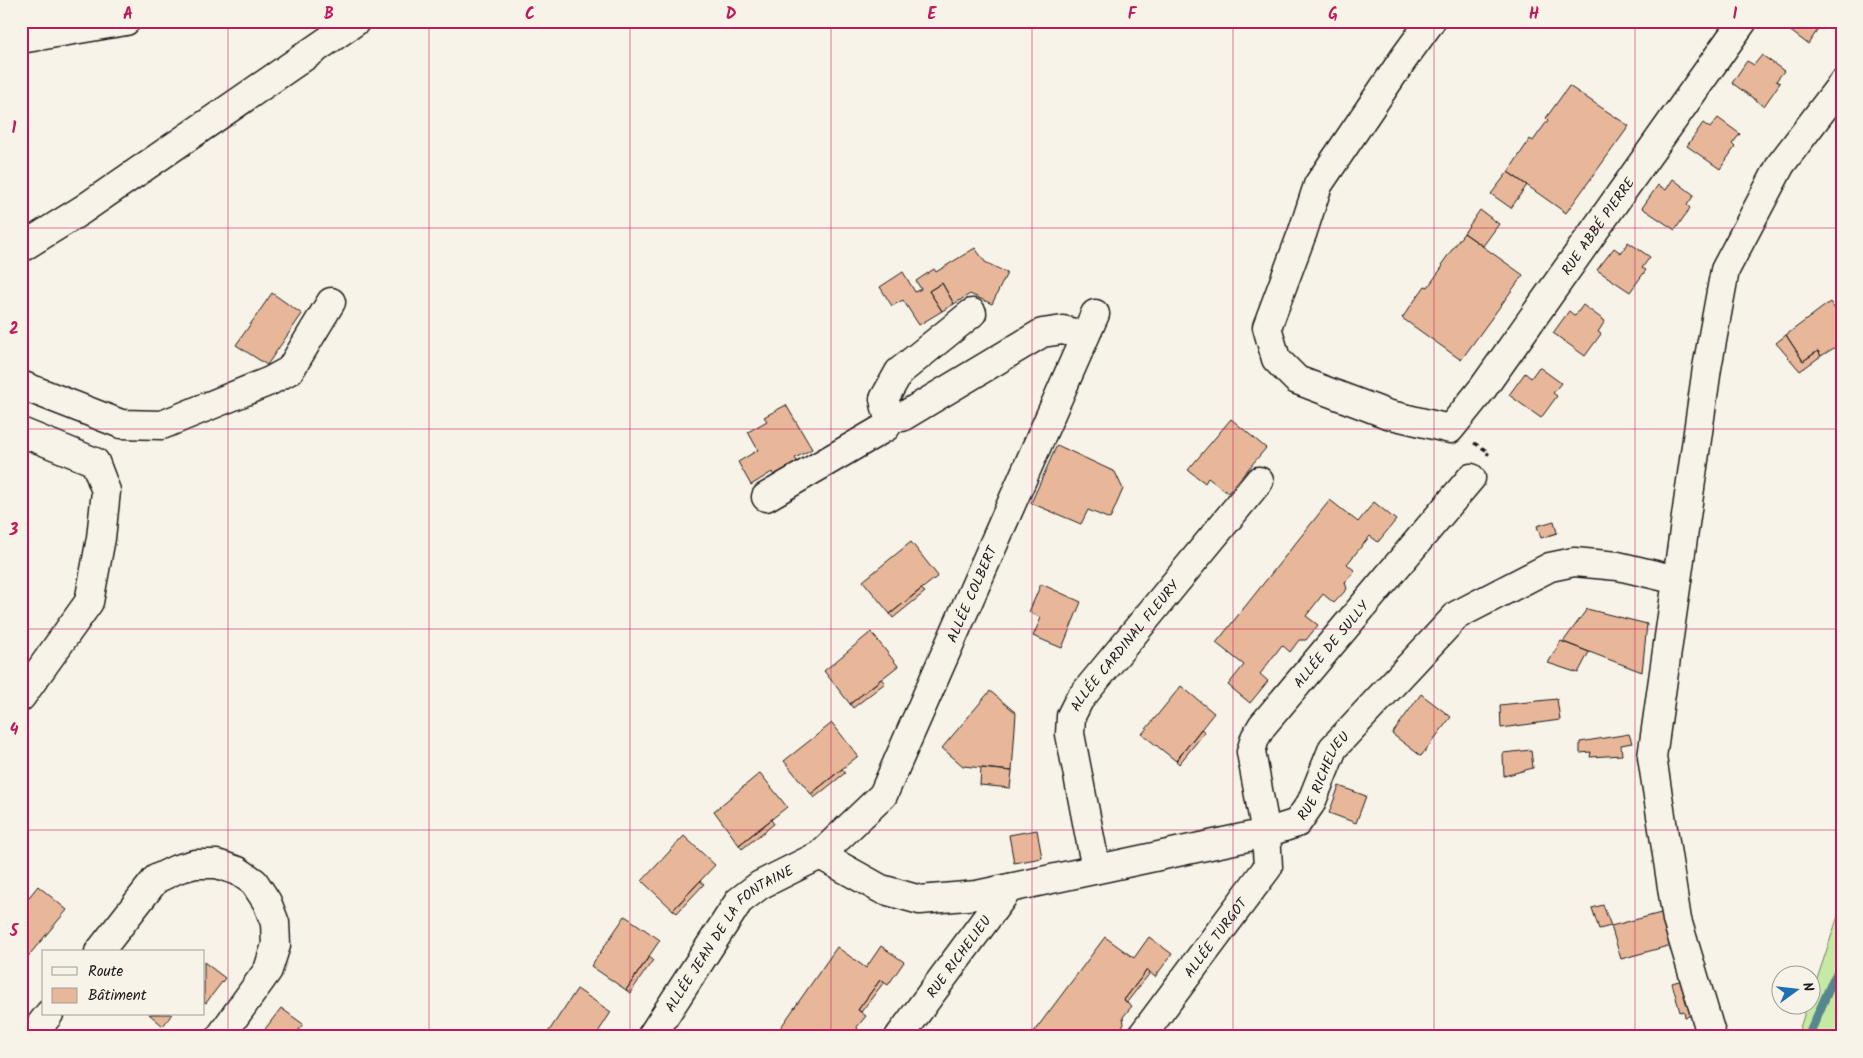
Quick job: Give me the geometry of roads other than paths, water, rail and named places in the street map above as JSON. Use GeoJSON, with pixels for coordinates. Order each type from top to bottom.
{"type":"FeatureCollection","features":[{"type":"Feature","properties":{"kind":"main road"},"geometry":{"type":"LineString","coordinates":[[21,39],[126,21]]}},
{"type":"Feature","properties":{"kind":"main road"},"geometry":{"type":"LineString","coordinates":[[21,248],[82,210],[356,21]]}},
{"type":"Feature","properties":{"kind":"main road","name":"RUE ABBÉ PIERRE"},"geometry":{"type":"LineString","coordinates":[[1431,21],[1318,184],[1303,231],[1267,327],[1276,360],[1297,380],[1388,414],[1450,428],[1484,388],[1743,21]]}},
{"type":"Feature","properties":{"kind":"main road"},"geometry":{"type":"LineString","coordinates":[[1712,1037],[1677,920],[1652,757],[1707,368],[1725,270],[1781,164],[1842,84]]}},
{"type":"Feature","properties":{"kind":"main road"},"geometry":{"type":"LineString","coordinates":[[21,385],[121,424],[162,425],[270,381],[290,370],[330,302]]}},
{"type":"Feature","properties":{"kind":"main road"},"geometry":{"type":"LineString","coordinates":[[766,496],[886,427],[893,414],[887,412],[884,399],[899,372],[972,313]]}},
{"type":"Feature","properties":{"kind":"main road","name":"ALLÉE COLBERT"},"geometry":{"type":"LineString","coordinates":[[820,855],[883,795],[1090,325],[1042,333],[902,417],[893,414]]}},
{"type":"Feature","properties":{"kind":"main road"},"geometry":{"type":"LineString","coordinates":[[21,432],[95,462],[106,490],[101,538],[90,602],[21,697]]}},
{"type":"Feature","properties":{"kind":"main road","name":"ALLÉE DE SULLY"},"geometry":{"type":"LineString","coordinates":[[1266,833],[1252,752],[1255,738],[1262,726],[1470,478]]}},
{"type":"Feature","properties":{"kind":"main road","name":"ALLÉE CARDINAL FLEURY"},"geometry":{"type":"LineString","coordinates":[[1096,869],[1070,734],[1072,716],[1079,700],[1259,480]]}},
{"type":"Feature","properties":{"kind":"main road","name":"RUE RICHELIEU"},"geometry":{"type":"LineString","coordinates":[[899,1037],[1009,888],[1266,833],[1297,823],[1311,803],[1333,748],[1457,615],[1550,567],[1574,562],[1618,566],[1677,580]]}},
{"type":"Feature","properties":{"kind":"main road","name":"ALLÉE TURGOT"},"geometry":{"type":"LineString","coordinates":[[1141,1037],[1268,867],[1266,833]]}},
{"type":"Feature","properties":{"kind":"main road"},"geometry":{"type":"LineString","coordinates":[[820,855],[881,889],[920,900],[977,895],[1009,888]]}},
{"type":"Feature","properties":{"kind":"main road","name":"ALLÉE JEAN DE LA FONTAINE"},"geometry":{"type":"LineString","coordinates":[[651,1037],[739,901],[760,885],[820,855]]}},
{"type":"Feature","properties":{"kind":"main road"},"geometry":{"type":"LineString","coordinates":[[100,950],[156,879],[196,864],[218,864],[238,871],[254,882],[268,902],[274,923],[276,945],[268,970],[220,1037]]}},
{"type":"Feature","properties":{"kind":"main road"},"geometry":{"type":"LineString","coordinates":[[31,1037],[47,1016]]}},
{"type":"Feature","properties":{"kind":"waterway"},"geometry":{"type":"LineString","coordinates":[[1808,1037],[1833,980],[1842,966]]}}]}
